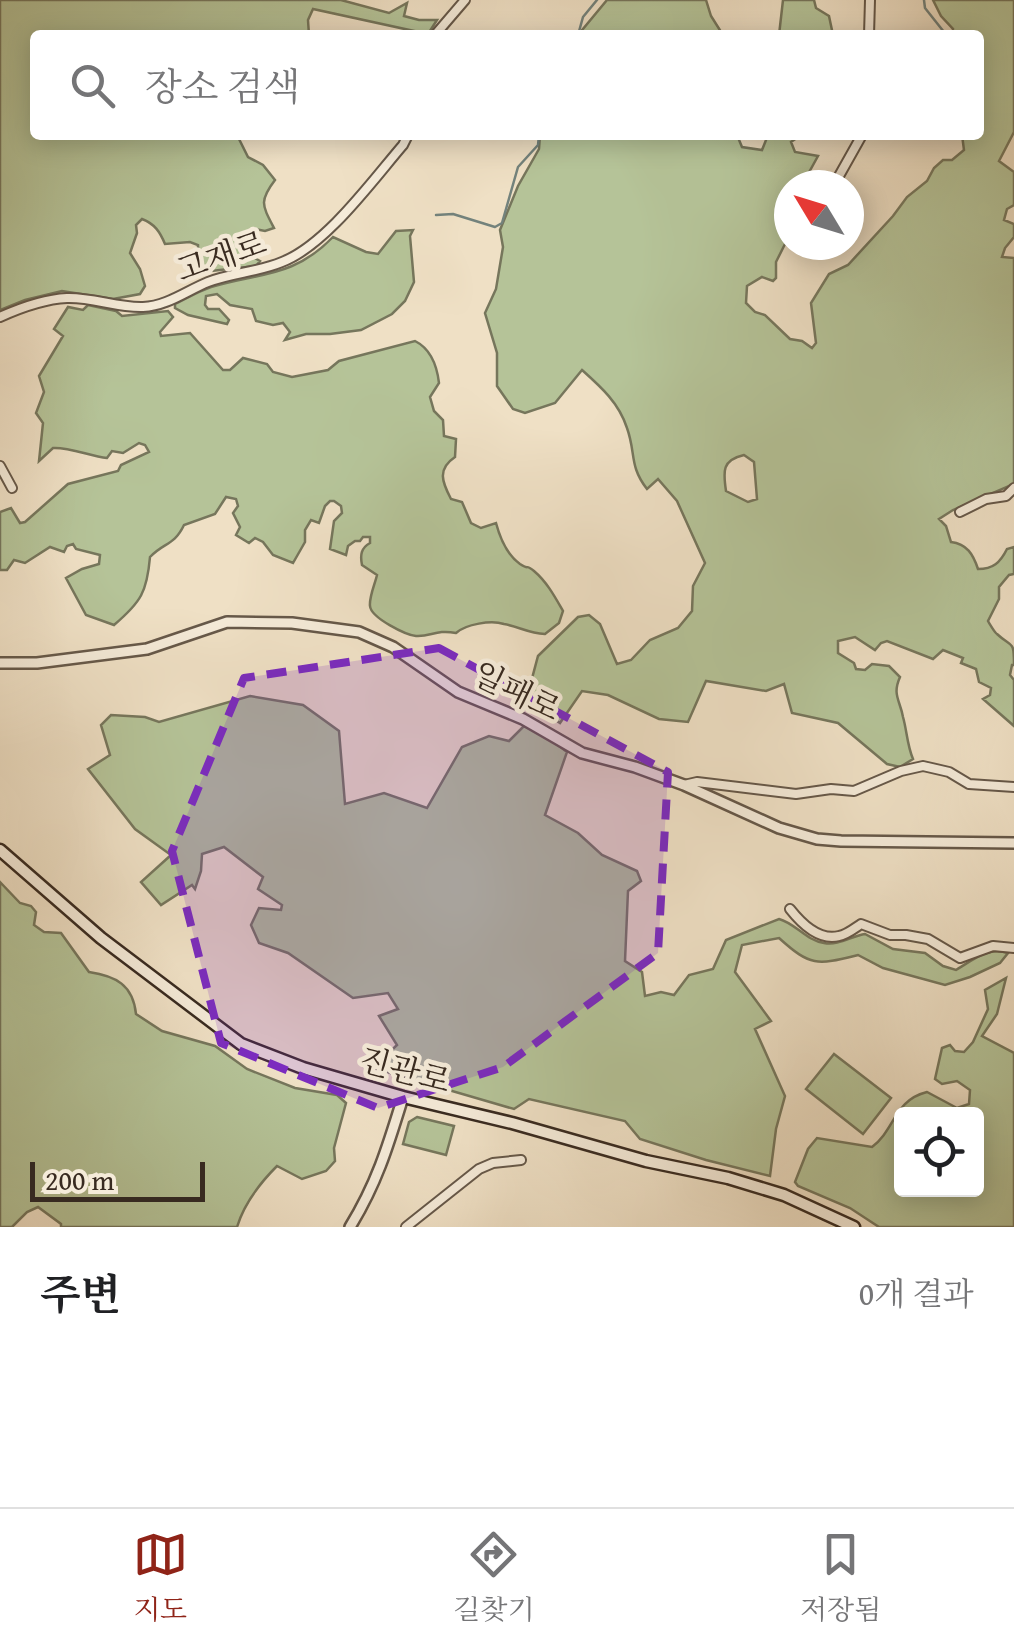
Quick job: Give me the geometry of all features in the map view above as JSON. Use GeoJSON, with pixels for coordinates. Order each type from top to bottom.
{"type":"FeatureCollection","features":[{"type":"Feature","properties":{"kind":"main road","name":"진관로"},"geometry":{"type":"LineString","coordinates":[[0,850],[101,938],[242,1044],[303,1068],[403,1097],[646,1161],[728,1178],[784,1195],[854,1227]]}},
{"type":"Feature","properties":{"kind":"street"},"geometry":{"type":"LineString","coordinates":[[440,30],[465,0]]}},
{"type":"Feature","properties":{"kind":"street"},"geometry":{"type":"LineString","coordinates":[[869,30],[870,0]]}},
{"type":"Feature","properties":{"kind":"street","name":"고재로"},"geometry":{"type":"LineString","coordinates":[[0,317],[64,298],[146,307],[165,303],[210,281],[256,272],[286,261],[306,249],[341,217],[406,140]]}},
{"type":"Feature","properties":{"kind":"street"},"geometry":{"type":"LineString","coordinates":[[843,170],[859,140]]}},
{"type":"Feature","properties":{"kind":"street"},"geometry":{"type":"LineString","coordinates":[[0,466],[12,488]]}},
{"type":"Feature","properties":{"kind":"street"},"geometry":{"type":"LineString","coordinates":[[960,512],[986,499],[1006,496],[1014,488]]}},
{"type":"Feature","properties":{"kind":"street","name":"일패로"},"geometry":{"type":"LineString","coordinates":[[0,663],[48,662],[147,648],[227,622],[292,623],[358,632],[394,647],[458,692],[524,719],[582,753],[684,785],[779,828],[841,842],[1014,843]]}},
{"type":"Feature","properties":{"kind":"street"},"geometry":{"type":"LineString","coordinates":[[684,785],[697,782],[796,794],[854,790],[923,766],[949,772],[969,784],[1014,787]]}},
{"type":"Feature","properties":{"kind":"street"},"geometry":{"type":"LineString","coordinates":[[790,909],[801,924],[824,936],[840,936],[861,924],[890,935],[928,938],[960,958],[993,946],[1014,948]]}},
{"type":"Feature","properties":{"kind":"street"},"geometry":{"type":"LineString","coordinates":[[350,1227],[381,1168],[403,1097]]}},
{"type":"Feature","properties":{"kind":"street"},"geometry":{"type":"LineString","coordinates":[[406,1227],[478,1170],[494,1163],[521,1160]]}},
{"type":"Feature","properties":{"kind":"highlighted area"},"geometry":{"type":"Polygon","coordinates":[[[439,648],[668,772],[658,953],[503,1067],[378,1108],[221,1043],[172,851],[244,678],[439,648]]]}},
{"type":"Feature","properties":{"kind":"green space"},"geometry":{"type":"Polygon","coordinates":[[[0,0],[341,0],[389,13],[407,3],[404,16],[437,20],[431,30],[410,30],[313,9],[309,30],[30,30],[30,140],[240,140],[248,157],[263,165],[275,180],[264,203],[274,228],[255,229],[253,257],[260,261],[256,266],[202,272],[193,267],[198,245],[165,244],[156,229],[142,219],[136,225],[130,253],[145,286],[140,294],[113,299],[62,291],[0,310],[0,0]]]}},
{"type":"Feature","properties":{"kind":"green space"},"geometry":{"type":"Polygon","coordinates":[[[607,0],[706,0],[720,30],[582,30],[607,0]]]}},
{"type":"Feature","properties":{"kind":"green space"},"geometry":{"type":"Polygon","coordinates":[[[783,0],[814,0],[816,8],[829,16],[832,30],[780,30],[783,0]]]}},
{"type":"Feature","properties":{"kind":"green space"},"geometry":{"type":"Polygon","coordinates":[[[933,0],[1014,0],[1014,132],[999,161],[1014,172],[1014,205],[1007,209],[1004,220],[1014,224],[1014,237],[1002,257],[1014,258],[1014,484],[939,519],[951,542],[969,551],[978,569],[996,564],[1007,549],[1014,547],[1014,574],[999,587],[999,599],[988,621],[1013,647],[1010,675],[1014,680],[1014,726],[983,699],[990,695],[991,688],[979,682],[976,669],[961,663],[963,658],[943,650],[933,659],[887,641],[875,650],[855,637],[838,641],[838,653],[854,663],[856,669],[865,670],[872,664],[889,666],[900,677],[897,693],[913,759],[900,767],[887,764],[838,723],[792,713],[784,684],[766,691],[706,681],[688,722],[659,719],[608,695],[582,691],[560,723],[526,701],[538,656],[578,617],[589,615],[600,624],[617,664],[631,660],[650,640],[678,628],[692,611],[693,586],[705,563],[677,501],[658,479],[647,489],[638,473],[624,419],[582,370],[555,403],[525,413],[513,409],[497,386],[497,353],[485,313],[496,289],[503,247],[500,230],[539,149],[540,140],[739,140],[742,147],[762,150],[766,140],[794,140],[791,142],[795,152],[818,156],[810,170],[774,170],[776,278],[773,281],[762,277],[747,286],[746,303],[790,339],[812,348],[816,343],[811,303],[829,274],[853,260],[864,260],[864,248],[907,197],[927,181],[934,168],[964,150],[963,140],[984,140],[984,30],[953,30],[933,0]],[[744,455],[728,463],[726,491],[748,502],[757,499],[754,462],[744,455]]]}},
{"type":"Feature","properties":{"kind":"green space"},"geometry":{"type":"Polygon","coordinates":[[[413,230],[410,236],[414,282],[405,301],[392,314],[361,330],[306,334],[285,340],[290,332],[283,323],[256,321],[252,309],[230,305],[217,294],[206,296],[205,305],[208,309],[219,309],[229,320],[227,324],[175,308],[175,304],[211,287],[290,267],[333,237],[378,254],[396,231],[413,230]]]}},
{"type":"Feature","properties":{"kind":"green space"},"geometry":{"type":"Polygon","coordinates":[[[88,305],[122,316],[168,311],[173,317],[161,336],[190,333],[223,370],[230,370],[243,358],[267,364],[273,372],[292,377],[328,370],[339,361],[415,341],[421,344],[438,377],[439,383],[430,397],[434,411],[443,420],[444,436],[456,439],[455,457],[443,471],[448,493],[451,499],[462,502],[471,523],[481,528],[496,523],[511,555],[534,571],[554,595],[563,611],[559,623],[545,634],[492,622],[456,633],[421,636],[390,625],[376,616],[370,606],[377,575],[362,565],[361,558],[370,537],[348,546],[346,555],[330,549],[334,521],[342,513],[341,506],[334,501],[325,506],[319,523],[311,520],[293,563],[273,555],[255,538],[249,543],[236,535],[240,527],[233,513],[238,506],[236,499],[226,497],[215,514],[184,525],[176,537],[150,557],[141,596],[114,625],[86,615],[66,578],[99,564],[100,555],[76,549],[73,544],[64,552],[50,547],[25,563],[14,560],[7,570],[0,570],[0,512],[11,508],[20,523],[25,522],[68,484],[118,471],[121,465],[149,452],[139,443],[123,453],[112,451],[107,458],[53,448],[39,461],[43,423],[36,413],[44,392],[39,376],[63,336],[54,329],[68,307],[83,310],[88,305]]]}},
{"type":"Feature","properties":{"kind":"green space"},"geometry":{"type":"Polygon","coordinates":[[[250,696],[303,705],[339,731],[345,804],[384,793],[427,808],[462,747],[489,736],[509,741],[524,726],[546,736],[567,752],[545,815],[578,833],[602,855],[637,871],[641,881],[628,891],[625,961],[642,972],[645,996],[661,992],[674,995],[689,975],[713,969],[726,940],[779,919],[818,942],[829,944],[865,934],[893,949],[925,953],[956,970],[987,953],[1008,953],[1000,963],[945,985],[883,968],[858,955],[823,962],[807,959],[779,938],[742,945],[735,972],[771,1021],[755,1029],[785,1096],[770,1176],[640,1139],[625,1121],[529,1099],[514,1109],[373,1068],[397,1045],[379,1016],[398,1009],[388,993],[353,998],[288,953],[259,943],[251,925],[259,908],[281,910],[282,905],[258,889],[263,877],[224,847],[202,854],[195,889],[192,885],[161,905],[141,882],[171,855],[135,829],[88,769],[110,755],[101,725],[111,715],[159,722],[250,696]]]}},
{"type":"Feature","properties":{"kind":"green space"},"geometry":{"type":"Polygon","coordinates":[[[0,882],[20,903],[36,912],[34,925],[44,932],[61,933],[89,972],[121,984],[131,996],[136,1014],[162,1031],[215,1046],[247,1069],[295,1088],[337,1095],[346,1103],[334,1148],[335,1161],[326,1171],[302,1179],[277,1166],[253,1194],[237,1227],[61,1227],[38,1207],[12,1227],[0,1227],[0,882]]]}},
{"type":"Feature","properties":{"kind":"green space"},"geometry":{"type":"Polygon","coordinates":[[[1006,978],[997,1014],[982,1036],[1014,1053],[1014,1227],[879,1227],[850,1208],[798,1186],[795,1182],[808,1149],[817,1138],[872,1147],[894,1119],[894,1197],[984,1197],[984,1107],[960,1107],[969,1104],[970,1090],[957,1081],[942,1084],[935,1079],[942,1048],[950,1045],[955,1051],[964,1052],[988,1009],[985,990],[1006,978]]]}},
{"type":"Feature","properties":{"kind":"green space"},"geometry":{"type":"Polygon","coordinates":[[[834,1054],[891,1098],[863,1134],[806,1089],[834,1054]]]}},
{"type":"Feature","properties":{"kind":"green space"},"geometry":{"type":"Polygon","coordinates":[[[927,1092],[955,1107],[902,1107],[927,1092]]]}},
{"type":"Feature","properties":{"kind":"green space"},"geometry":{"type":"Polygon","coordinates":[[[417,1117],[454,1126],[446,1155],[403,1144],[409,1122],[417,1117]]]}},
{"type":"Feature","properties":{"kind":"waterway"},"geometry":{"type":"LineString","coordinates":[[579,30],[583,17],[597,0]]}},
{"type":"Feature","properties":{"kind":"waterway"},"geometry":{"type":"LineString","coordinates":[[924,0],[925,8],[942,30]]}},
{"type":"Feature","properties":{"kind":"waterway"},"geometry":{"type":"LineString","coordinates":[[436,215],[453,214],[495,227],[502,223],[518,167],[538,140]]}}]}
